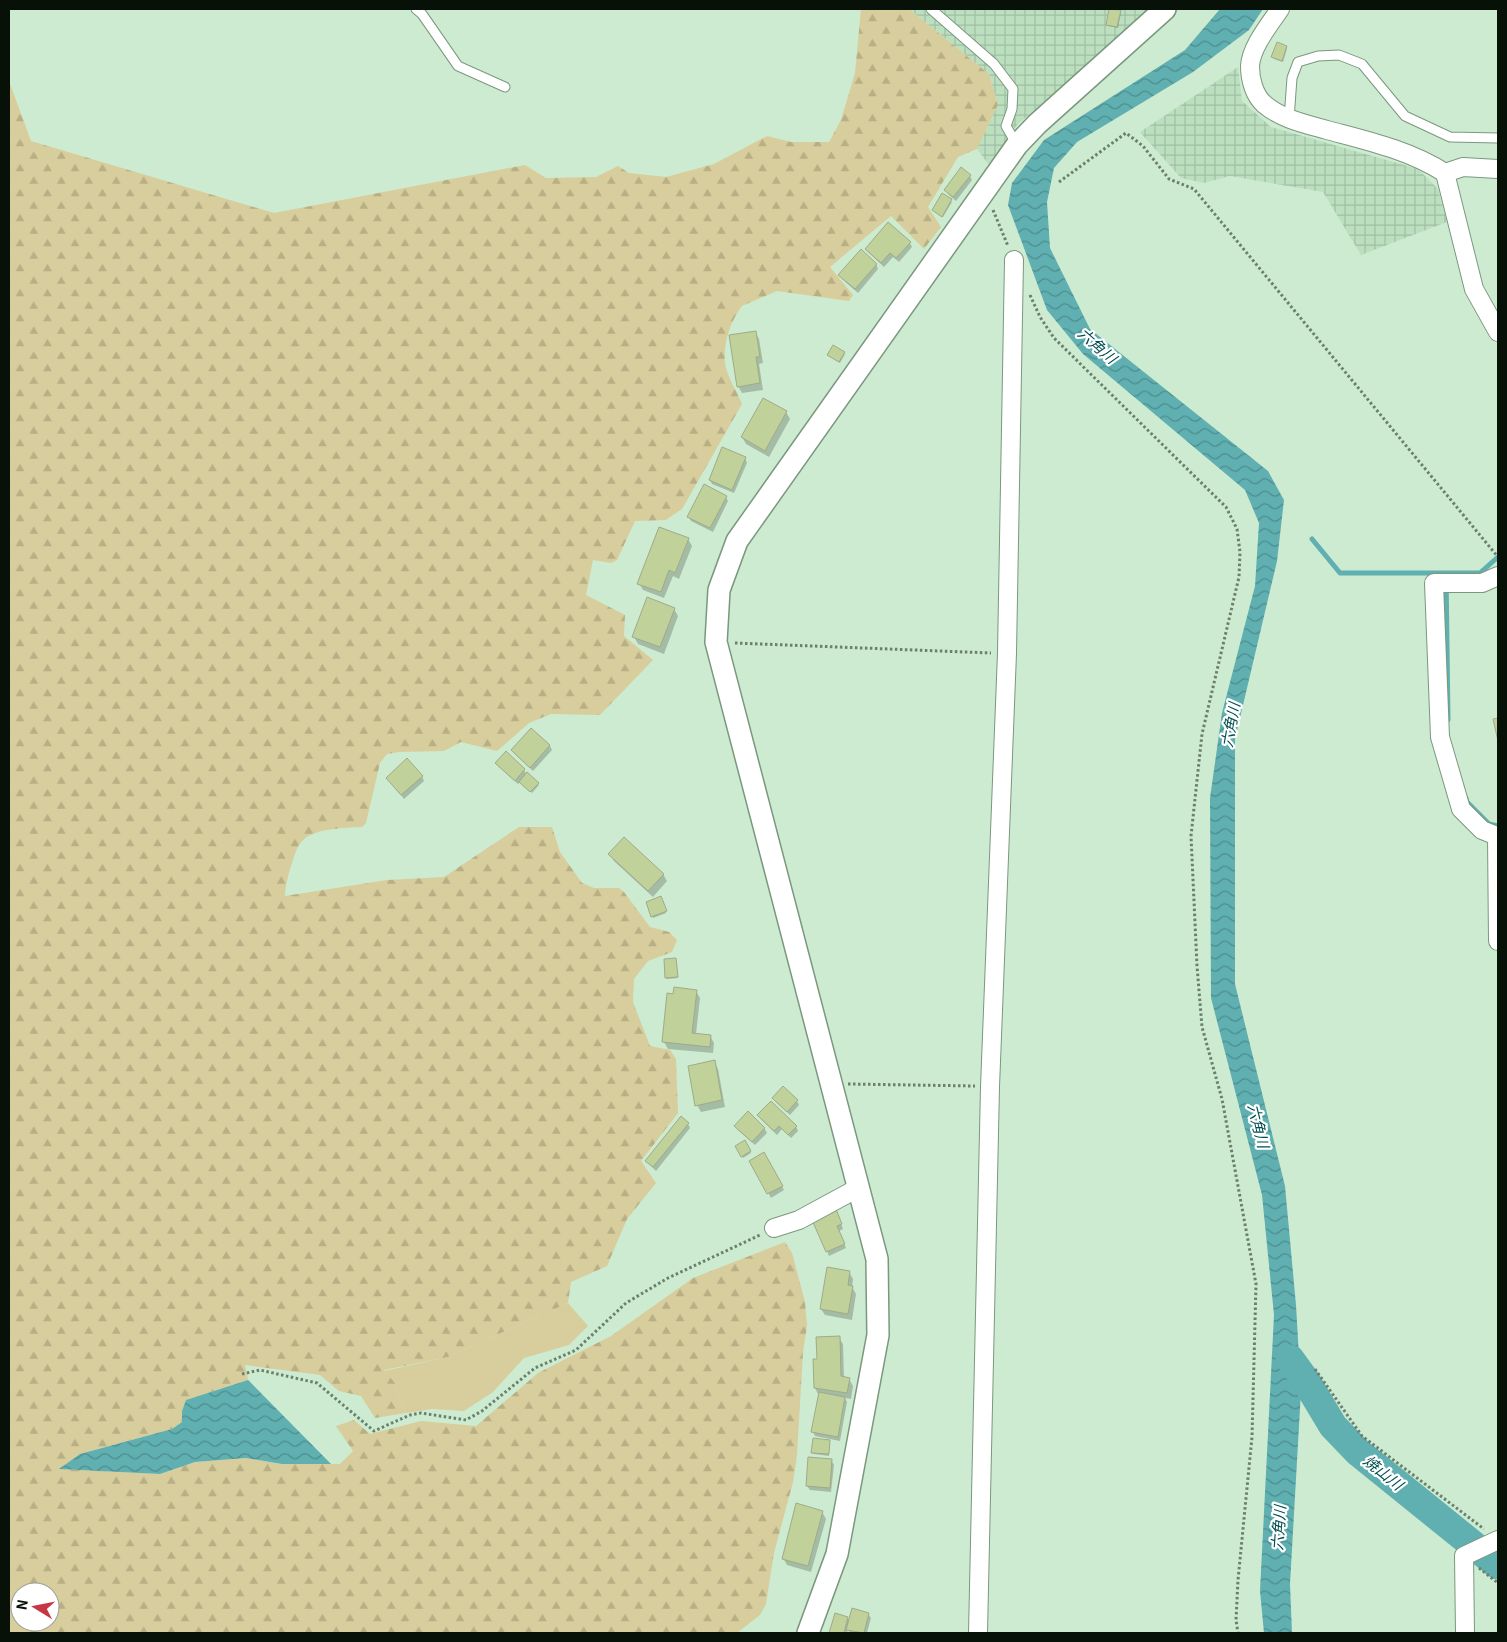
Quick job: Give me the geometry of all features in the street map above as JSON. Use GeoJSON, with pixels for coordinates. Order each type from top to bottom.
{"type":"FeatureCollection","features":[{"type":"Feature","properties":{"kind":"street"},"geometry":{"type":"LineString","coordinates":[[808,1633],[836,1554],[878,1335],[877,1259],[716,642],[719,590],[737,541],[1017,145],[1037,124],[1165,9]]}},
{"type":"Feature","properties":{"kind":"street"},"geometry":{"type":"LineString","coordinates":[[1280,9],[1259,40],[1250,65],[1252,87],[1263,104],[1289,119],[1396,150],[1427,162],[1445,173],[1474,289],[1498,332]]}},
{"type":"Feature","properties":{"kind":"street"},"geometry":{"type":"LineString","coordinates":[[1445,173],[1462,167],[1498,168]]}},
{"type":"Feature","properties":{"kind":"street"},"geometry":{"type":"LineString","coordinates":[[978,1633],[990,1087],[1006,653],[1014,260]]}},
{"type":"Feature","properties":{"kind":"street"},"geometry":{"type":"LineString","coordinates":[[1498,576],[1482,583],[1434,582],[1440,737],[1461,809],[1482,830],[1497,836],[1498,941]]}},
{"type":"Feature","properties":{"kind":"street"},"geometry":{"type":"LineString","coordinates":[[774,1228],[799,1220],[858,1188]]}},
{"type":"Feature","properties":{"kind":"street"},"geometry":{"type":"LineString","coordinates":[[1465,1633],[1464,1556],[1498,1540]]}},
{"type":"Feature","properties":{"kind":"lane"},"geometry":{"type":"LineString","coordinates":[[416,9],[422,14],[458,66],[504,87]]}},
{"type":"Feature","properties":{"kind":"lane"},"geometry":{"type":"LineString","coordinates":[[931,9],[994,64],[1013,89],[1012,109],[1006,126],[1017,145]]}},
{"type":"Feature","properties":{"kind":"lane"},"geometry":{"type":"LineString","coordinates":[[1289,119],[1292,78],[1298,62],[1318,56],[1339,55],[1362,64],[1405,116],[1450,137],[1498,138]]}},
{"type":"Feature","properties":{"kind":"path"},"geometry":{"type":"LineString","coordinates":[[1059,182],[1126,133],[1143,146],[1169,178],[1194,189],[1498,556]]}},
{"type":"Feature","properties":{"kind":"path"},"geometry":{"type":"LineString","coordinates":[[985,189],[1014,260]]}},
{"type":"Feature","properties":{"kind":"path"},"geometry":{"type":"LineString","coordinates":[[1029,292],[1040,317],[1054,338],[1226,507],[1237,530],[1240,552],[1239,577],[1202,734],[1191,836],[1202,1027],[1222,1099],[1256,1284],[1252,1436],[1238,1580],[1236,1620],[1238,1633]]}},
{"type":"Feature","properties":{"kind":"path"},"geometry":{"type":"LineString","coordinates":[[716,642],[1006,653]]}},
{"type":"Feature","properties":{"kind":"path"},"geometry":{"type":"LineString","coordinates":[[832,1084],[990,1087]]}},
{"type":"Feature","properties":{"kind":"path"},"geometry":{"type":"LineString","coordinates":[[242,1374],[260,1370],[317,1383],[374,1431],[410,1415],[421,1413],[466,1420],[482,1411],[535,1368],[576,1350],[626,1303],[668,1278],[774,1228]]}},
{"type":"Feature","properties":{"kind":"path"},"geometry":{"type":"LineString","coordinates":[[1315,1369],[1362,1436],[1498,1540]]}},
{"type":"Feature","properties":{"kind":"shaded area"},"geometry":{"type":"Polygon","coordinates":[[[909,9],[1151,9],[1017,125],[989,165],[977,149],[998,105],[989,74],[909,9]]]}},
{"type":"Feature","properties":{"kind":"shaded area"},"geometry":{"type":"Polygon","coordinates":[[[1238,67],[1242,101],[1271,127],[1418,169],[1438,189],[1447,222],[1361,255],[1323,192],[1230,176],[1204,183],[1181,178],[1140,132],[1238,67]]]}},
{"type":"Feature","properties":{"kind":"green space"},"geometry":{"type":"Polygon","coordinates":[[[861,9],[909,9],[989,74],[998,105],[977,149],[958,157],[928,207],[941,227],[924,249],[891,216],[830,267],[853,295],[849,301],[777,291],[742,306],[738,312],[726,340],[725,363],[742,404],[682,509],[666,520],[635,521],[617,560],[611,563],[593,560],[586,595],[625,615],[624,636],[653,660],[600,715],[551,714],[529,723],[497,751],[461,742],[444,751],[387,754],[380,763],[366,823],[362,827],[322,831],[307,837],[302,841],[297,850],[286,885],[285,896],[387,880],[444,877],[519,827],[552,827],[560,852],[582,883],[594,888],[619,888],[650,927],[669,932],[677,940],[672,952],[648,961],[634,979],[633,1002],[650,1046],[670,1050],[676,1059],[678,1113],[641,1161],[656,1183],[627,1219],[607,1266],[571,1282],[568,1303],[448,1357],[384,1370],[395,1383],[406,1413],[375,1418],[361,1396],[339,1391],[320,1375],[245,1365],[248,1380],[186,1400],[182,1411],[182,1422],[172,1429],[80,1454],[60,1469],[160,1474],[195,1462],[246,1458],[282,1464],[340,1464],[353,1451],[336,1426],[354,1420],[370,1434],[421,1421],[476,1426],[538,1373],[611,1336],[693,1278],[785,1242],[792,1253],[805,1302],[807,1326],[803,1352],[797,1455],[793,1482],[774,1553],[766,1604],[760,1615],[737,1633],[9,1633],[9,81],[31,141],[274,213],[525,165],[546,178],[596,177],[618,166],[629,173],[666,177],[714,164],[767,136],[791,142],[829,142],[841,120],[855,73],[861,9]]]}},
{"type":"Feature","properties":{"kind":"green space"},"geometry":{"type":"Polygon","coordinates":[[[568,1303],[588,1326],[569,1345],[524,1358],[493,1392],[464,1411],[432,1409],[406,1413],[395,1383],[384,1371],[448,1357],[568,1303]]]}},
{"type":"Feature","properties":{"kind":"water","name":"六角川"},"geometry":{"type":"Polygon","coordinates":[[[1220,9],[1263,9],[1249,30],[1193,72],[1077,142],[1054,168],[1047,202],[1050,248],[1090,329],[1268,471],[1284,500],[1277,561],[1235,739],[1235,984],[1285,1186],[1296,1305],[1301,1391],[1290,1584],[1292,1633],[1264,1633],[1260,1591],[1274,1315],[1262,1195],[1211,998],[1210,798],[1222,713],[1255,586],[1259,523],[1245,490],[1083,354],[1047,310],[1008,205],[1012,183],[1044,140],[1185,50],[1220,9]]]}},
{"type":"Feature","properties":{"kind":"water"},"geometry":{"type":"Polygon","coordinates":[[[248,1380],[331,1464],[282,1464],[246,1458],[195,1462],[160,1474],[59,1469],[80,1454],[172,1429],[182,1422],[182,1411],[186,1400],[248,1380]]]}},
{"type":"Feature","properties":{"kind":"building"},"geometry":{"type":"Polygon","coordinates":[[[1109,9],[1121,10],[1117,27],[1106,25],[1109,9]]]}},
{"type":"Feature","properties":{"kind":"building"},"geometry":{"type":"Polygon","coordinates":[[[1277,42],[1287,46],[1282,61],[1271,57],[1277,42]]]}},
{"type":"Feature","properties":{"kind":"building"},"geometry":{"type":"Polygon","coordinates":[[[961,167],[971,175],[953,197],[944,190],[961,167]]]}},
{"type":"Feature","properties":{"kind":"building"},"geometry":{"type":"Polygon","coordinates":[[[942,193],[952,199],[942,217],[932,210],[942,193]]]}},
{"type":"Feature","properties":{"kind":"building"},"geometry":{"type":"Polygon","coordinates":[[[888,222],[911,242],[896,258],[890,253],[881,263],[865,249],[888,222]]]}},
{"type":"Feature","properties":{"kind":"building"},"geometry":{"type":"Polygon","coordinates":[[[861,249],[877,264],[855,289],[838,275],[861,249]]]}},
{"type":"Feature","properties":{"kind":"building"},"geometry":{"type":"Polygon","coordinates":[[[756,331],[760,357],[756,357],[760,383],[737,387],[729,335],[756,331]]]}},
{"type":"Feature","properties":{"kind":"building"},"geometry":{"type":"Polygon","coordinates":[[[833,345],[845,352],[839,362],[827,355],[833,345]]]}},
{"type":"Feature","properties":{"kind":"building"},"geometry":{"type":"Polygon","coordinates":[[[763,398],[787,411],[765,451],[741,437],[763,398]]]}},
{"type":"Feature","properties":{"kind":"building"},"geometry":{"type":"Polygon","coordinates":[[[722,447],[746,457],[732,490],[709,480],[722,447]]]}},
{"type":"Feature","properties":{"kind":"building"},"geometry":{"type":"Polygon","coordinates":[[[704,484],[727,496],[710,528],[687,517],[704,484]]]}},
{"type":"Feature","properties":{"kind":"building"},"geometry":{"type":"Polygon","coordinates":[[[659,527],[689,538],[675,573],[669,570],[661,592],[637,584],[659,527]]]}},
{"type":"Feature","properties":{"kind":"building"},"geometry":{"type":"Polygon","coordinates":[[[647,597],[675,608],[660,647],[632,637],[647,597]]]}},
{"type":"Feature","properties":{"kind":"building"},"geometry":{"type":"Polygon","coordinates":[[[1498,718],[1498,741],[1493,719],[1498,718]]]}},
{"type":"Feature","properties":{"kind":"building"},"geometry":{"type":"Polygon","coordinates":[[[531,728],[550,745],[530,768],[511,750],[531,728]]]}},
{"type":"Feature","properties":{"kind":"building"},"geometry":{"type":"Polygon","coordinates":[[[506,751],[525,769],[515,781],[495,763],[506,751]]]}},
{"type":"Feature","properties":{"kind":"building"},"geometry":{"type":"Polygon","coordinates":[[[407,758],[423,776],[401,795],[386,778],[407,758]]]}},
{"type":"Feature","properties":{"kind":"building"},"geometry":{"type":"Polygon","coordinates":[[[527,772],[539,783],[530,792],[519,782],[527,772]]]}},
{"type":"Feature","properties":{"kind":"building"},"geometry":{"type":"Polygon","coordinates":[[[624,837],[664,874],[648,891],[608,854],[624,837]]]}},
{"type":"Feature","properties":{"kind":"building"},"geometry":{"type":"Polygon","coordinates":[[[661,896],[667,911],[651,917],[646,902],[661,896]]]}},
{"type":"Feature","properties":{"kind":"building"},"geometry":{"type":"Polygon","coordinates":[[[676,958],[678,977],[665,978],[664,959],[676,958]]]}},
{"type":"Feature","properties":{"kind":"building"},"geometry":{"type":"Polygon","coordinates":[[[674,987],[697,990],[692,1033],[711,1035],[710,1047],[662,1042],[667,993],[673,994],[674,987]]]}},
{"type":"Feature","properties":{"kind":"building"},"geometry":{"type":"Polygon","coordinates":[[[715,1060],[722,1100],[695,1106],[688,1066],[715,1060]]]}},
{"type":"Feature","properties":{"kind":"building"},"geometry":{"type":"Polygon","coordinates":[[[783,1086],[798,1100],[787,1112],[772,1098],[783,1086]]]}},
{"type":"Feature","properties":{"kind":"building"},"geometry":{"type":"Polygon","coordinates":[[[771,1101],[797,1126],[788,1135],[779,1126],[774,1131],[757,1115],[771,1101]]]}},
{"type":"Feature","properties":{"kind":"building"},"geometry":{"type":"Polygon","coordinates":[[[748,1111],[765,1128],[752,1142],[734,1126],[748,1111]]]}},
{"type":"Feature","properties":{"kind":"building"},"geometry":{"type":"Polygon","coordinates":[[[681,1116],[689,1123],[653,1167],[645,1161],[681,1116]]]}},
{"type":"Feature","properties":{"kind":"building"},"geometry":{"type":"Polygon","coordinates":[[[745,1140],[751,1151],[741,1157],[735,1146],[745,1140]]]}},
{"type":"Feature","properties":{"kind":"building"},"geometry":{"type":"Polygon","coordinates":[[[764,1152],[783,1186],[767,1194],[749,1161],[764,1152]]]}},
{"type":"Feature","properties":{"kind":"building"},"geometry":{"type":"Polygon","coordinates":[[[836,1209],[842,1224],[837,1226],[845,1244],[826,1252],[812,1220],[836,1209]]]}},
{"type":"Feature","properties":{"kind":"building"},"geometry":{"type":"Polygon","coordinates":[[[827,1267],[850,1271],[848,1285],[853,1286],[848,1314],[820,1309],[827,1267]]]}},
{"type":"Feature","properties":{"kind":"building"},"geometry":{"type":"Polygon","coordinates":[[[840,1336],[841,1376],[850,1378],[847,1393],[814,1388],[813,1359],[817,1359],[816,1337],[840,1336]]]}},
{"type":"Feature","properties":{"kind":"building"},"geometry":{"type":"Polygon","coordinates":[[[819,1392],[845,1397],[838,1437],[811,1432],[819,1392]]]}},
{"type":"Feature","properties":{"kind":"building"},"geometry":{"type":"Polygon","coordinates":[[[813,1438],[830,1440],[829,1454],[811,1453],[813,1438]]]}},
{"type":"Feature","properties":{"kind":"building"},"geometry":{"type":"Polygon","coordinates":[[[808,1457],[832,1459],[830,1488],[806,1486],[808,1457]]]}},
{"type":"Feature","properties":{"kind":"building"},"geometry":{"type":"Polygon","coordinates":[[[796,1503],[823,1511],[808,1566],[782,1559],[796,1503]]]}},
{"type":"Feature","properties":{"kind":"building"},"geometry":{"type":"Polygon","coordinates":[[[852,1608],[869,1613],[864,1633],[846,1630],[852,1608]]]}},
{"type":"Feature","properties":{"kind":"building"},"geometry":{"type":"Polygon","coordinates":[[[835,1613],[848,1617],[844,1633],[829,1633],[835,1613]]]}},
{"type":"Feature","properties":{"kind":"waterway"},"geometry":{"type":"LineString","coordinates":[[1312,539],[1340,573],[1480,573],[1498,557]]}},
{"type":"Feature","properties":{"kind":"waterway"},"geometry":{"type":"LineString","coordinates":[[1446,573],[1448,720]]}},
{"type":"Feature","properties":{"kind":"waterway"},"geometry":{"type":"LineString","coordinates":[[1466,798],[1467,802],[1489,824],[1498,826]]}},
{"type":"Feature","properties":{"kind":"waterway","name":"焼山川"},"geometry":{"type":"LineString","coordinates":[[1290,1359],[1306,1381],[1333,1426],[1358,1452],[1498,1565]]}}]}
